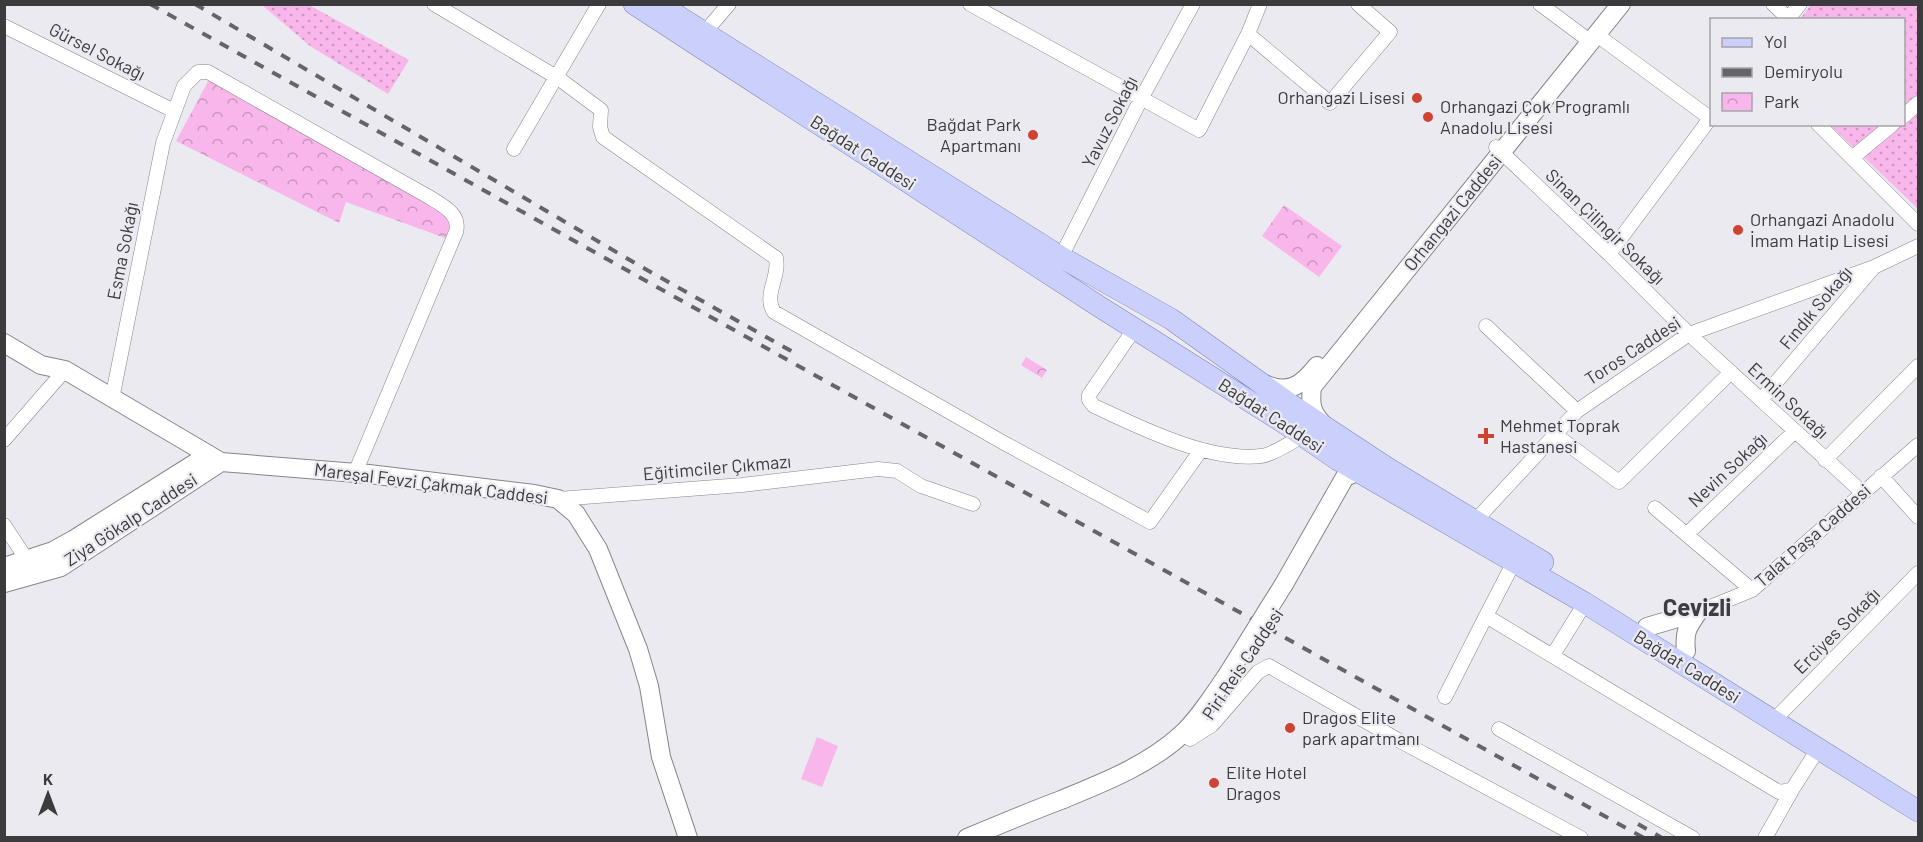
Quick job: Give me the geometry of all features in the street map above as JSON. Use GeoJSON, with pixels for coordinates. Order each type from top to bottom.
{"type":"FeatureCollection","features":[{"type":"Feature","properties":{"kind":"main road","name":"Bağdat Caddesi"},"geometry":{"type":"LineString","coordinates":[[634,4],[1100,307],[1258,406],[1359,474],[1585,603],[1918,811]]}},
{"type":"Feature","properties":{"kind":"main road","name":"Bağdat Caddesi"},"geometry":{"type":"LineString","coordinates":[[659,4],[1061,257],[1171,319],[1290,404],[1349,442],[1359,474]]}},
{"type":"Feature","properties":{"kind":"main road","name":"Orhangazi Caddesi"},"geometry":{"type":"LineString","coordinates":[[1591,38],[1608,4]]}},
{"type":"Feature","properties":{"kind":"main road","name":"Orhangazi Caddesi"},"geometry":{"type":"LineString","coordinates":[[1257,381],[1276,388],[1284,388],[1295,387],[1306,379],[1621,4]]}},
{"type":"Feature","properties":{"kind":"main road","name":"Orhangazi Caddesi"},"geometry":{"type":"LineString","coordinates":[[1290,404],[1312,387],[1499,149]]}},
{"type":"Feature","properties":{"kind":"main road"},"geometry":{"type":"LineString","coordinates":[[1100,307],[1120,308],[1125,296],[1120,291]]}},
{"type":"Feature","properties":{"kind":"main road"},"geometry":{"type":"LineString","coordinates":[[1143,333],[1150,329],[1152,321],[1159,316],[1171,319]]}},
{"type":"Feature","properties":{"kind":"main road","name":"Mareşal Fevzi Çakmak Caddesi"},"geometry":{"type":"LineString","coordinates":[[4,343],[41,364],[65,370],[214,458],[534,494],[558,499],[576,514],[598,549],[634,638],[649,686],[661,757],[688,837]]}},
{"type":"Feature","properties":{"kind":"main road"},"geometry":{"type":"LineString","coordinates":[[1312,387],[1311,408],[1314,415],[1325,426]]}},
{"type":"Feature","properties":{"kind":"main road"},"geometry":{"type":"LineString","coordinates":[[1258,406],[1276,410],[1290,404]]}},
{"type":"Feature","properties":{"kind":"main road"},"geometry":{"type":"LineString","coordinates":[[1349,442],[1356,456],[1359,474]]}},
{"type":"Feature","properties":{"kind":"main road","name":"Ziya Gökalp Caddesi"},"geometry":{"type":"LineString","coordinates":[[4,567],[53,551],[214,458]]}},
{"type":"Feature","properties":{"kind":"main road","name":"Ziya Gökalp Caddesi"},"geometry":{"type":"LineString","coordinates":[[4,583],[61,567],[214,458]]}},
{"type":"Feature","properties":{"kind":"main road","name":"Bağdat Caddesi"},"geometry":{"type":"LineString","coordinates":[[1359,474],[1476,521],[1918,799]]}},
{"type":"Feature","properties":{"kind":"main road","name":"Piri Reis Caddesi"},"geometry":{"type":"LineString","coordinates":[[993,837],[1108,791],[1163,761],[1190,739],[1231,680],[1359,474]]}},
{"type":"Feature","properties":{"kind":"main road"},"geometry":{"type":"LineString","coordinates":[[1686,651],[1685,636],[1698,612]]}},
{"type":"Feature","properties":{"kind":"main road","name":"Talat Paşa Caddesi"},"geometry":{"type":"LineString","coordinates":[[1647,627],[1698,612]]}},
{"type":"Feature","properties":{"kind":"main road","name":"Piri Reis Caddesi"},"geometry":{"type":"LineString","coordinates":[[967,837],[1081,792],[1158,753],[1181,735],[1231,680]]}},
{"type":"Feature","properties":{"kind":"street"},"geometry":{"type":"LineString","coordinates":[[434,4],[558,78],[601,110],[600,127],[603,137],[776,258],[770,305],[774,312],[783,318],[1004,443],[1150,522],[1201,450]]}},
{"type":"Feature","properties":{"kind":"street"},"geometry":{"type":"LineString","coordinates":[[514,149],[558,78],[599,4]]}},
{"type":"Feature","properties":{"kind":"street"},"geometry":{"type":"LineString","coordinates":[[705,32],[729,4]]}},
{"type":"Feature","properties":{"kind":"street","name":"Yavuz Sokağı"},"geometry":{"type":"LineString","coordinates":[[1061,257],[1141,99],[1193,4]]}},
{"type":"Feature","properties":{"kind":"street"},"geometry":{"type":"LineString","coordinates":[[976,6],[1199,130],[1248,34],[1260,4]]}},
{"type":"Feature","properties":{"kind":"street"},"geometry":{"type":"LineString","coordinates":[[1248,34],[1330,103],[1390,32],[1358,4]]}},
{"type":"Feature","properties":{"kind":"street"},"geometry":{"type":"LineString","coordinates":[[1540,4],[1710,116]]}},
{"type":"Feature","properties":{"kind":"street"},"geometry":{"type":"LineString","coordinates":[[1773,4],[1787,18]]}},
{"type":"Feature","properties":{"kind":"street"},"geometry":{"type":"LineString","coordinates":[[1789,18],[1800,4]]}},
{"type":"Feature","properties":{"kind":"street","name":"Gürsel Sokağı"},"geometry":{"type":"LineString","coordinates":[[4,26],[174,111]]}},
{"type":"Feature","properties":{"kind":"street","name":"Esma Sokağı"},"geometry":{"type":"LineString","coordinates":[[112,399],[163,143],[184,86],[198,72],[208,72],[429,197],[450,211],[456,220],[456,232],[355,473]]}},
{"type":"Feature","properties":{"kind":"street"},"geometry":{"type":"LineString","coordinates":[[1905,115],[1918,103]]}},
{"type":"Feature","properties":{"kind":"street"},"geometry":{"type":"LineString","coordinates":[[1609,254],[1710,118]]}},
{"type":"Feature","properties":{"kind":"street"},"geometry":{"type":"LineString","coordinates":[[1820,126],[1918,224]]}},
{"type":"Feature","properties":{"kind":"street"},"geometry":{"type":"LineString","coordinates":[[1852,158],[1891,126]]}},
{"type":"Feature","properties":{"kind":"street","name":"Sinan Çilingir Sokağı"},"geometry":{"type":"LineString","coordinates":[[1499,149],[1689,334]]}},
{"type":"Feature","properties":{"kind":"street","name":"Toros Caddesi"},"geometry":{"type":"LineString","coordinates":[[1476,521],[1576,411],[1689,334],[1874,267],[1918,246]]}},
{"type":"Feature","properties":{"kind":"street","name":"Fındık Sokağı"},"geometry":{"type":"LineString","coordinates":[[1761,400],[1874,267]]}},
{"type":"Feature","properties":{"kind":"street"},"geometry":{"type":"LineString","coordinates":[[1486,326],[1576,411]]}},
{"type":"Feature","properties":{"kind":"street"},"geometry":{"type":"LineString","coordinates":[[1143,333],[1089,395],[1089,400],[1094,406],[1144,430],[1201,450],[1225,454],[1263,456],[1302,436]]}},
{"type":"Feature","properties":{"kind":"street","name":"Ermin Sokağı"},"geometry":{"type":"LineString","coordinates":[[1689,334],[1863,493]]}},
{"type":"Feature","properties":{"kind":"street"},"geometry":{"type":"LineString","coordinates":[[1825,460],[1918,366]]}},
{"type":"Feature","properties":{"kind":"street"},"geometry":{"type":"LineString","coordinates":[[5,441],[65,370]]}},
{"type":"Feature","properties":{"kind":"street"},"geometry":{"type":"LineString","coordinates":[[1554,434],[1619,482],[1731,372]]}},
{"type":"Feature","properties":{"kind":"street","name":"Nevin Sokağı"},"geometry":{"type":"LineString","coordinates":[[1686,534],[1794,432]]}},
{"type":"Feature","properties":{"kind":"street","name":"Talat Paşa Caddesi"},"geometry":{"type":"LineString","coordinates":[[1698,612],[1752,590],[1918,445]]}},
{"type":"Feature","properties":{"kind":"street","name":"Eğitimciler Çıkmazı"},"geometry":{"type":"LineString","coordinates":[[558,499],[742,485],[878,469],[897,471],[921,486],[973,504]]}},
{"type":"Feature","properties":{"kind":"street"},"geometry":{"type":"LineString","coordinates":[[1881,476],[1918,517]]}},
{"type":"Feature","properties":{"kind":"street"},"geometry":{"type":"LineString","coordinates":[[1655,508],[1752,590]]}},
{"type":"Feature","properties":{"kind":"street"},"geometry":{"type":"LineString","coordinates":[[4,525],[27,560]]}},
{"type":"Feature","properties":{"kind":"street"},"geometry":{"type":"LineString","coordinates":[[1445,697],[1515,562]]}},
{"type":"Feature","properties":{"kind":"street","name":"Erciyes Sokağı"},"geometry":{"type":"LineString","coordinates":[[1780,714],[1918,573]]}},
{"type":"Feature","properties":{"kind":"street"},"geometry":{"type":"LineString","coordinates":[[1553,655],[1585,603]]}},
{"type":"Feature","properties":{"kind":"street"},"geometry":{"type":"LineString","coordinates":[[1485,616],[1779,792],[1792,790]]}},
{"type":"Feature","properties":{"kind":"street"},"geometry":{"type":"LineString","coordinates":[[1190,739],[1212,725],[1258,672],[1269,666],[1400,741],[1581,837]]}},
{"type":"Feature","properties":{"kind":"street"},"geometry":{"type":"LineString","coordinates":[[1499,729],[1693,837]]}},
{"type":"Feature","properties":{"kind":"street"},"geometry":{"type":"LineString","coordinates":[[1766,837],[1818,749]]}},
{"type":"Feature","properties":{"kind":"green space"},"geometry":{"type":"Polygon","coordinates":[[[262,5],[309,5],[409,60],[388,94],[310,46],[262,5]]]}},
{"type":"Feature","properties":{"kind":"green space"},"geometry":{"type":"Polygon","coordinates":[[[1811,5],[1918,5],[1918,209],[1831,126],[1905,126],[1905,18],[1801,18],[1811,5]]]}},
{"type":"Feature","properties":{"kind":"green space"},"geometry":{"type":"Polygon","coordinates":[[[211,76],[442,210],[450,224],[445,238],[346,202],[339,223],[176,141],[211,76]]]}},
{"type":"Feature","properties":{"kind":"green space"},"geometry":{"type":"Polygon","coordinates":[[[1284,205],[1342,246],[1319,277],[1262,236],[1284,205]]]}},
{"type":"Feature","properties":{"kind":"green space"},"geometry":{"type":"Polygon","coordinates":[[[1026,357],[1047,370],[1042,378],[1021,365],[1026,357]]]}},
{"type":"Feature","properties":{"kind":"green space"},"geometry":{"type":"Polygon","coordinates":[[[817,737],[838,746],[822,787],[801,779],[817,737]]]}},
{"type":"Feature","properties":{"kind":"railway"},"geometry":{"type":"LineString","coordinates":[[150,4],[1644,838]]}},
{"type":"Feature","properties":{"kind":"railway"},"geometry":{"type":"LineString","coordinates":[[195,4],[640,266],[800,356]]}},
{"type":"Feature","properties":{"kind":"railway"},"geometry":{"type":"LineString","coordinates":[[1638,824],[1662,838]]}},
{"type":"Feature","properties":{"kind":"place","name":"Orhangazi Lisesi"},"geometry":{"type":"Point","coordinates":[1417,98]}},
{"type":"Feature","properties":{"kind":"place","name":"Orhangazi Çok Programlı Anadolu Lisesi"},"geometry":{"type":"Point","coordinates":[1428,117]}},
{"type":"Feature","properties":{"kind":"place","name":"Bağdat Park Apartmanı"},"geometry":{"type":"Point","coordinates":[1033,135]}},
{"type":"Feature","properties":{"kind":"place","name":"Orhangazi Anadolu İmam Hatip Lisesi"},"geometry":{"type":"Point","coordinates":[1738,230]}},
{"type":"Feature","properties":{"kind":"place","name":"Mehmet Toprak Hastanesi"},"geometry":{"type":"Point","coordinates":[1486,436]}},
{"type":"Feature","properties":{"kind":"place","name":"Dragos Elite park apartmanı"},"geometry":{"type":"Point","coordinates":[1290,728]}},
{"type":"Feature","properties":{"kind":"place","name":"Elite Hotel Dragos"},"geometry":{"type":"Point","coordinates":[1214,783]}},
{"type":"Feature","properties":{"kind":"district","name":"Cevizli"},"geometry":{"type":"Point","coordinates":[1697,608]}}]}
